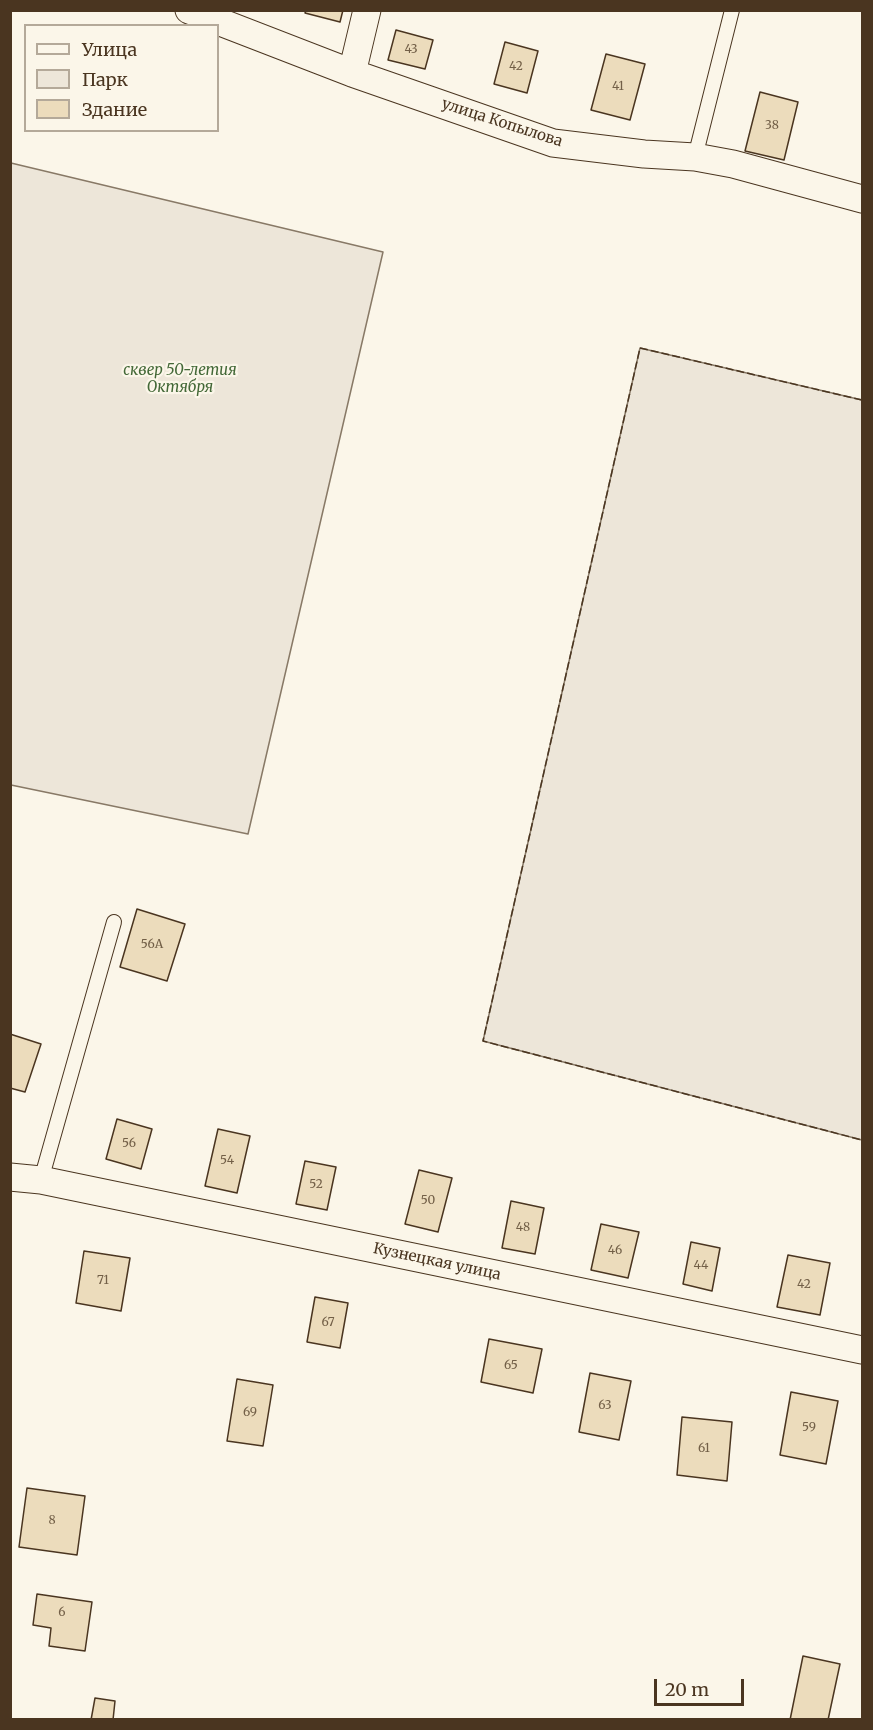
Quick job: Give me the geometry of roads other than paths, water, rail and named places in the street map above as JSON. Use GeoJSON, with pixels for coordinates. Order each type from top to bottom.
{"type":"FeatureCollection","features":[{"type":"Feature","properties":{"kind":"street","name":"улица Копылова"},"geometry":{"type":"LineString","coordinates":[[189,10],[351,73],[553,143],[644,154],[694,156],[733,164],[862,199]]}},
{"type":"Feature","properties":{"kind":"street"},"geometry":{"type":"LineString","coordinates":[[351,73],[367,10]]}},
{"type":"Feature","properties":{"kind":"street","name":"Кузнецкая улица"},"geometry":{"type":"LineString","coordinates":[[10,1177],[41,1180],[862,1350]]}},
{"type":"Feature","properties":{"kind":"lane"},"geometry":{"type":"LineString","coordinates":[[694,156],[732,10]]}},
{"type":"Feature","properties":{"kind":"lane"},"geometry":{"type":"LineString","coordinates":[[41,1180],[114,922]]}},
{"type":"Feature","properties":{"kind":"park label","name":"сквер 50-летия Октября"},"geometry":{"type":"Point","coordinates":[180,380]}}]}
